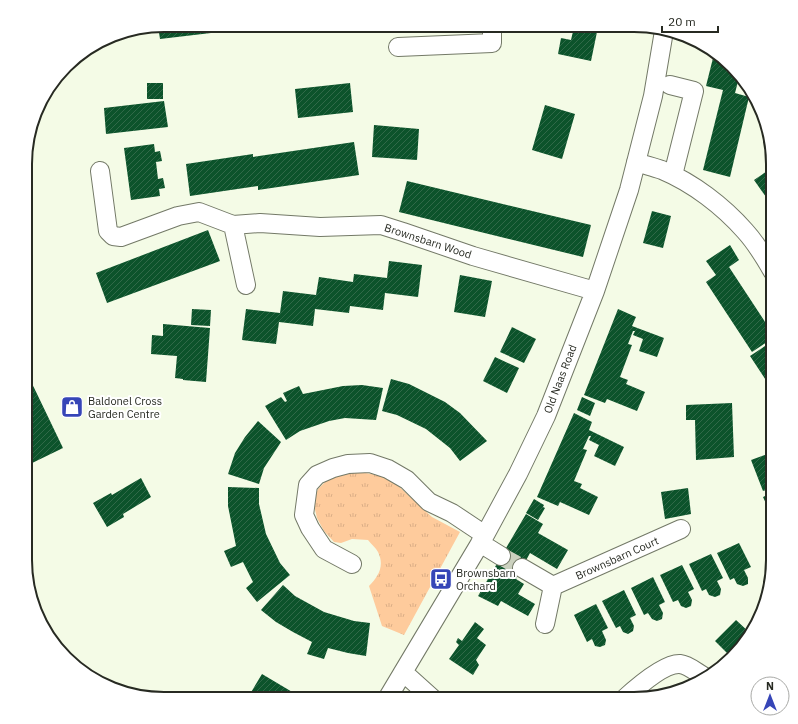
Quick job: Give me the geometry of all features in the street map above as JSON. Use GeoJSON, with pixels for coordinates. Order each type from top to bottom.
{"type":"FeatureCollection","features":[{"type":"Feature","properties":{"kind":"street"},"geometry":{"type":"LineString","coordinates":[[398,47],[492,43],[492,32]]}},
{"type":"Feature","properties":{"kind":"street","name":"Old Naas Road"},"geometry":{"type":"LineString","coordinates":[[391,692],[482,539],[518,474],[546,416],[595,291],[629,190],[653,96],[663,35]]}},
{"type":"Feature","properties":{"kind":"street"},"geometry":{"type":"LineString","coordinates":[[670,85],[694,91],[674,176]]}},
{"type":"Feature","properties":{"kind":"street"},"geometry":{"type":"LineString","coordinates":[[636,162],[662,170],[693,186],[724,210],[746,232],[766,260]]}},
{"type":"Feature","properties":{"kind":"street","name":"Brownsbarn Wood"},"geometry":{"type":"LineString","coordinates":[[100,171],[108,231],[113,236],[122,236],[178,216],[199,212],[233,225],[260,223],[320,227],[381,225],[473,256],[595,291]]}},
{"type":"Feature","properties":{"kind":"street"},"geometry":{"type":"LineString","coordinates":[[233,225],[246,285]]}},
{"type":"Feature","properties":{"kind":"street"},"geometry":{"type":"LineString","coordinates":[[352,564],[324,549],[310,528],[304,515],[308,485],[317,475],[333,468],[348,464],[370,463],[388,469],[407,480],[429,502],[452,513],[501,556]]}},
{"type":"Feature","properties":{"kind":"street","name":"Brownsbarn Court"},"geometry":{"type":"LineString","coordinates":[[552,586],[681,530]]}},
{"type":"Feature","properties":{"kind":"street"},"geometry":{"type":"LineString","coordinates":[[522,568],[552,586],[545,624]]}},
{"type":"Feature","properties":{"kind":"street"},"geometry":{"type":"LineString","coordinates":[[632,692],[650,677],[673,665],[680,664],[699,674]]}},
{"type":"Feature","properties":{"kind":"street"},"geometry":{"type":"LineString","coordinates":[[403,672],[425,692]]}},
{"type":"Feature","properties":{"kind":"green space"},"geometry":{"type":"Polygon","coordinates":[[[359,472],[378,475],[392,480],[432,517],[460,532],[404,635],[382,626],[369,586],[378,575],[381,567],[380,557],[376,549],[368,540],[352,539],[341,543],[334,542],[324,531],[317,518],[313,501],[318,489],[328,479],[340,473],[359,472]]]}},
{"type":"Feature","properties":{"kind":"building"},"geometry":{"type":"Polygon","coordinates":[[[159,32],[211,32],[211,33],[160,39],[159,32]]]}},
{"type":"Feature","properties":{"kind":"building"},"geometry":{"type":"Polygon","coordinates":[[[573,32],[597,32],[591,61],[558,54],[561,38],[571,40],[573,32]]]}},
{"type":"Feature","properties":{"kind":"building"},"geometry":{"type":"Polygon","coordinates":[[[713,58],[738,83],[735,93],[747,96],[748,99],[730,177],[703,170],[723,90],[706,86],[713,58]]]}},
{"type":"Feature","properties":{"kind":"building"},"geometry":{"type":"Polygon","coordinates":[[[147,83],[163,83],[163,99],[147,99],[147,83]]]}},
{"type":"Feature","properties":{"kind":"building"},"geometry":{"type":"Polygon","coordinates":[[[350,83],[353,112],[298,118],[295,89],[350,83]]]}},
{"type":"Feature","properties":{"kind":"building"},"geometry":{"type":"Polygon","coordinates":[[[164,101],[168,127],[106,134],[104,108],[164,101]]]}},
{"type":"Feature","properties":{"kind":"building"},"geometry":{"type":"Polygon","coordinates":[[[545,105],[575,114],[562,159],[532,150],[545,105]]]}},
{"type":"Feature","properties":{"kind":"building"},"geometry":{"type":"Polygon","coordinates":[[[374,125],[419,129],[417,160],[372,157],[374,125]]]}},
{"type":"Feature","properties":{"kind":"building"},"geometry":{"type":"Polygon","coordinates":[[[354,142],[359,175],[258,190],[258,186],[190,196],[186,164],[253,154],[253,157],[354,142]]]}},
{"type":"Feature","properties":{"kind":"building"},"geometry":{"type":"Polygon","coordinates":[[[154,144],[155,152],[160,151],[162,161],[156,162],[158,179],[163,178],[165,188],[159,189],[160,196],[131,200],[124,148],[154,144]]]}},
{"type":"Feature","properties":{"kind":"building"},"geometry":{"type":"Polygon","coordinates":[[[766,172],[766,197],[754,180],[766,172]]]}},
{"type":"Feature","properties":{"kind":"building"},"geometry":{"type":"Polygon","coordinates":[[[407,181],[591,225],[583,257],[399,212],[407,181]]]}},
{"type":"Feature","properties":{"kind":"building"},"geometry":{"type":"Polygon","coordinates":[[[652,211],[671,216],[663,248],[643,243],[652,211]]]}},
{"type":"Feature","properties":{"kind":"building"},"geometry":{"type":"Polygon","coordinates":[[[208,230],[220,261],[107,303],[96,273],[208,230]]]}},
{"type":"Feature","properties":{"kind":"building"},"geometry":{"type":"Polygon","coordinates":[[[730,245],[739,260],[729,267],[766,323],[766,343],[752,352],[706,282],[716,275],[706,261],[730,245]]]}},
{"type":"Feature","properties":{"kind":"building"},"geometry":{"type":"Polygon","coordinates":[[[389,261],[422,265],[418,297],[385,293],[383,310],[350,306],[349,313],[315,309],[313,326],[279,322],[276,344],[242,340],[246,309],[280,313],[283,291],[316,295],[319,277],[353,282],[354,274],[387,278],[389,261]]]}},
{"type":"Feature","properties":{"kind":"building"},"geometry":{"type":"Polygon","coordinates":[[[460,275],[492,281],[485,317],[454,312],[460,275]]]}},
{"type":"Feature","properties":{"kind":"building"},"geometry":{"type":"Polygon","coordinates":[[[192,309],[211,310],[210,326],[191,325],[192,309]]]}},
{"type":"Feature","properties":{"kind":"building"},"geometry":{"type":"Polygon","coordinates":[[[618,309],[636,317],[632,326],[664,338],[657,357],[639,351],[643,339],[633,335],[635,331],[633,331],[628,344],[632,345],[620,377],[628,380],[626,384],[645,392],[637,411],[607,399],[605,403],[584,395],[618,309]]]}},
{"type":"Feature","properties":{"kind":"building"},"geometry":{"type":"Polygon","coordinates":[[[163,324],[210,328],[206,382],[175,378],[177,356],[151,354],[152,335],[163,336],[163,324]]]}},
{"type":"Feature","properties":{"kind":"building"},"geometry":{"type":"Polygon","coordinates":[[[512,327],[536,339],[524,363],[500,352],[512,327]]]}},
{"type":"Feature","properties":{"kind":"building"},"geometry":{"type":"Polygon","coordinates":[[[765,346],[766,380],[750,356],[765,346]]]}},
{"type":"Feature","properties":{"kind":"building"},"geometry":{"type":"Polygon","coordinates":[[[495,357],[519,368],[507,393],[483,381],[495,357]]]}},
{"type":"Feature","properties":{"kind":"building"},"geometry":{"type":"Polygon","coordinates":[[[391,379],[409,384],[445,402],[460,413],[487,441],[460,461],[450,448],[426,429],[397,415],[382,411],[391,379]]]}},
{"type":"Feature","properties":{"kind":"building"},"geometry":{"type":"Polygon","coordinates":[[[32,383],[63,448],[32,463],[32,383]]]}},
{"type":"Feature","properties":{"kind":"building"},"geometry":{"type":"Polygon","coordinates":[[[362,385],[383,388],[376,420],[345,418],[329,421],[300,431],[286,440],[265,406],[281,397],[285,402],[287,401],[283,393],[299,386],[303,394],[343,386],[362,385]]]}},
{"type":"Feature","properties":{"kind":"building"},"geometry":{"type":"Polygon","coordinates":[[[582,397],[595,403],[590,416],[577,410],[582,397]]]}},
{"type":"Feature","properties":{"kind":"building"},"geometry":{"type":"Polygon","coordinates":[[[732,403],[734,457],[696,460],[695,420],[686,420],[686,405],[732,403]]]}},
{"type":"Feature","properties":{"kind":"building"},"geometry":{"type":"Polygon","coordinates":[[[574,413],[592,422],[589,430],[624,447],[615,466],[594,456],[599,445],[589,440],[591,436],[589,436],[583,449],[587,450],[574,481],[582,484],[580,488],[598,497],[589,515],[560,502],[558,506],[537,497],[574,413]]]}},
{"type":"Feature","properties":{"kind":"building"},"geometry":{"type":"Polygon","coordinates":[[[258,421],[281,442],[264,468],[259,484],[228,474],[235,453],[245,437],[258,421]]]}},
{"type":"Feature","properties":{"kind":"building"},"geometry":{"type":"Polygon","coordinates":[[[766,455],[766,490],[763,491],[751,460],[766,455]]]}},
{"type":"Feature","properties":{"kind":"building"},"geometry":{"type":"Polygon","coordinates":[[[141,478],[151,497],[123,514],[124,517],[107,527],[93,503],[111,493],[112,495],[141,478]]]}},
{"type":"Feature","properties":{"kind":"building"},"geometry":{"type":"Polygon","coordinates":[[[228,487],[259,488],[259,504],[266,534],[280,563],[290,575],[257,602],[246,588],[253,582],[243,562],[231,567],[224,551],[236,546],[228,506],[228,487]]]}},
{"type":"Feature","properties":{"kind":"building"},"geometry":{"type":"Polygon","coordinates":[[[688,488],[691,514],[665,519],[661,492],[688,488]]]}},
{"type":"Feature","properties":{"kind":"building"},"geometry":{"type":"Polygon","coordinates":[[[766,496],[766,504],[763,497],[766,496]]]}},
{"type":"Feature","properties":{"kind":"building"},"geometry":{"type":"Polygon","coordinates":[[[534,499],[544,505],[543,507],[545,508],[538,520],[526,513],[534,499]]]}},
{"type":"Feature","properties":{"kind":"building"},"geometry":{"type":"Polygon","coordinates":[[[526,514],[543,524],[538,533],[568,550],[557,569],[530,553],[516,579],[524,584],[518,594],[535,604],[528,616],[501,601],[498,606],[478,596],[526,514]]]}},
{"type":"Feature","properties":{"kind":"building"},"geometry":{"type":"Polygon","coordinates":[[[739,543],[751,567],[744,570],[748,578],[748,584],[743,586],[737,584],[734,578],[730,580],[717,553],[739,543]]]}},
{"type":"Feature","properties":{"kind":"building"},"geometry":{"type":"Polygon","coordinates":[[[711,554],[723,578],[717,581],[721,589],[720,595],[715,597],[709,595],[706,589],[702,591],[689,564],[711,554]]]}},
{"type":"Feature","properties":{"kind":"building"},"geometry":{"type":"Polygon","coordinates":[[[682,565],[694,589],[688,592],[692,600],[691,606],[686,608],[681,606],[678,600],[673,602],[660,575],[682,565]]]}},
{"type":"Feature","properties":{"kind":"building"},"geometry":{"type":"Polygon","coordinates":[[[653,577],[665,602],[659,605],[663,613],[662,619],[657,621],[652,619],[648,613],[644,615],[631,588],[653,577]]]}},
{"type":"Feature","properties":{"kind":"building"},"geometry":{"type":"Polygon","coordinates":[[[283,585],[295,596],[324,612],[354,621],[370,623],[366,656],[328,648],[324,659],[307,654],[312,642],[276,622],[261,610],[283,585]]]}},
{"type":"Feature","properties":{"kind":"building"},"geometry":{"type":"Polygon","coordinates":[[[624,590],[636,615],[630,618],[634,626],[633,631],[628,634],[623,632],[620,626],[616,628],[602,601],[624,590]]]}},
{"type":"Feature","properties":{"kind":"building"},"geometry":{"type":"Polygon","coordinates":[[[596,604],[608,628],[602,631],[606,640],[605,645],[600,647],[595,646],[592,639],[587,642],[574,615],[596,604]]]}},
{"type":"Feature","properties":{"kind":"building"},"geometry":{"type":"Polygon","coordinates":[[[736,620],[746,629],[739,640],[727,653],[715,641],[736,620]]]}},
{"type":"Feature","properties":{"kind":"building"},"geometry":{"type":"Polygon","coordinates":[[[475,622],[484,629],[477,638],[486,645],[476,660],[479,665],[473,675],[449,659],[459,645],[456,642],[458,638],[462,641],[475,622]]]}},
{"type":"Feature","properties":{"kind":"building"},"geometry":{"type":"Polygon","coordinates":[[[262,674],[292,692],[251,692],[262,674]]]}},
{"type":"Feature","properties":{"kind":"tunnel"},"geometry":{"type":"LineString","coordinates":[[501,556],[522,568]]}},
{"type":"Feature","properties":{"kind":"place","name":"Baldonel Cross Garden Centre"},"geometry":{"type":"Point","coordinates":[72,407]}},
{"type":"Feature","properties":{"kind":"place","name":"Brownsbarn Orchard"},"geometry":{"type":"Point","coordinates":[441,579]}}]}
